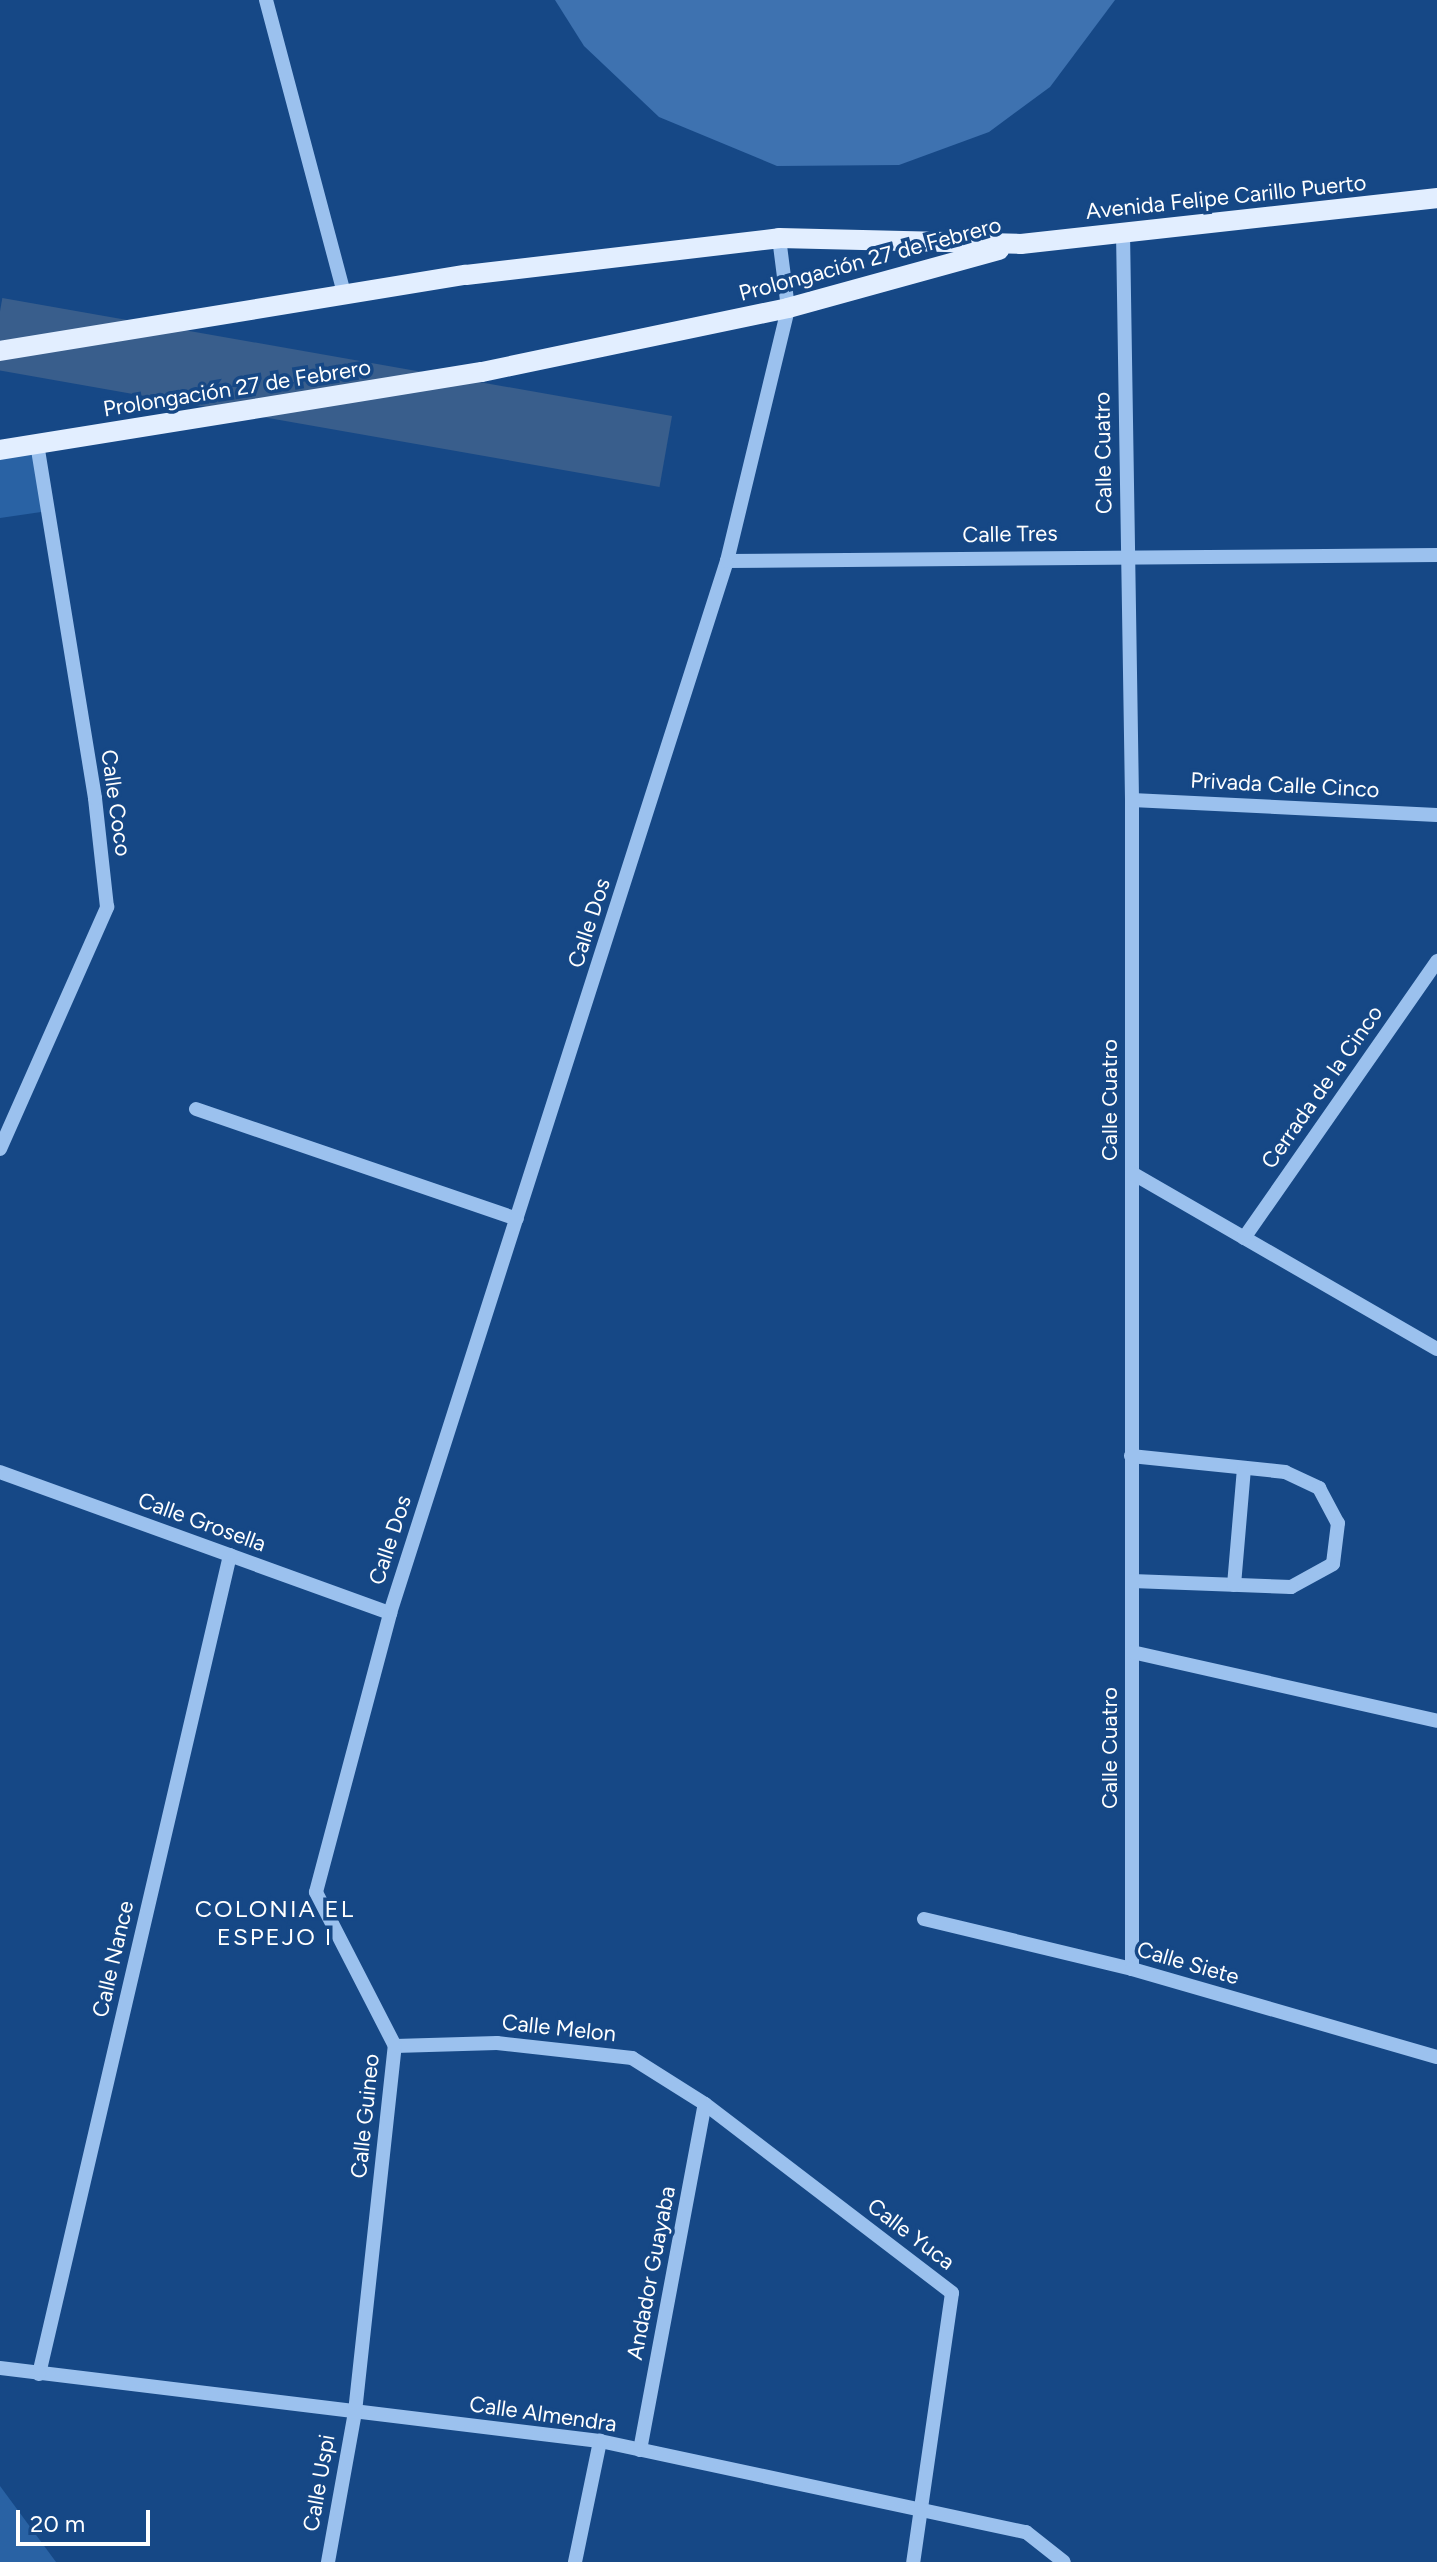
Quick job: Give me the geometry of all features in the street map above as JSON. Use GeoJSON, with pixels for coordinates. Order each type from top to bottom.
{"type":"FeatureCollection","features":[{"type":"Feature","properties":{"kind":"main road","name":"Avenida Felipe Carillo Puerto"},"geometry":{"type":"LineString","coordinates":[[1021,244],[1437,198]]}},
{"type":"Feature","properties":{"kind":"main road","name":"Prolongación 27 de Febrero"},"geometry":{"type":"LineString","coordinates":[[0,351],[344,294],[779,238],[1021,244]]}},
{"type":"Feature","properties":{"kind":"main road","name":"Prolongación 27 de Febrero"},"geometry":{"type":"LineString","coordinates":[[0,450],[482,372],[788,308],[1021,244]]}},
{"type":"Feature","properties":{"kind":"street"},"geometry":{"type":"LineString","coordinates":[[266,0],[344,294]]}},
{"type":"Feature","properties":{"kind":"street","name":"Calle Cuatro"},"geometry":{"type":"LineString","coordinates":[[1123,232],[1132,800],[1132,1969]]}},
{"type":"Feature","properties":{"kind":"street","name":"Calle Dos"},"geometry":{"type":"LineString","coordinates":[[390,1613],[727,561],[788,308],[779,238]]}},
{"type":"Feature","properties":{"kind":"street","name":"Calle Coco"},"geometry":{"type":"LineString","coordinates":[[0,1149],[107,907],[95,798],[37,444]]}},
{"type":"Feature","properties":{"kind":"street","name":"Calle Tres"},"geometry":{"type":"LineString","coordinates":[[727,561],[1126,554],[1437,555]]}},
{"type":"Feature","properties":{"kind":"street","name":"Privada Calle Cinco"},"geometry":{"type":"LineString","coordinates":[[1132,800],[1437,815]]}},
{"type":"Feature","properties":{"kind":"street","name":"Cerrada de la Cinco"},"geometry":{"type":"LineString","coordinates":[[1244,1238],[1437,961]]}},
{"type":"Feature","properties":{"kind":"street"},"geometry":{"type":"LineString","coordinates":[[196,1109],[517,1219]]}},
{"type":"Feature","properties":{"kind":"street"},"geometry":{"type":"LineString","coordinates":[[1132,1173],[1437,1349]]}},
{"type":"Feature","properties":{"kind":"street"},"geometry":{"type":"LineString","coordinates":[[1131,1456],[1285,1472],[1319,1488],[1338,1523],[1333,1564],[1291,1587],[1132,1581]]}},
{"type":"Feature","properties":{"kind":"street"},"geometry":{"type":"LineString","coordinates":[[1234,1585],[1244,1469]]}},
{"type":"Feature","properties":{"kind":"street","name":"Calle Grosella"},"geometry":{"type":"LineString","coordinates":[[0,1472],[390,1613]]}},
{"type":"Feature","properties":{"kind":"street","name":"Calle Nance"},"geometry":{"type":"LineString","coordinates":[[39,2374],[230,1555]]}},
{"type":"Feature","properties":{"kind":"street","name":"Calle Guineo"},"geometry":{"type":"LineString","coordinates":[[355,2412],[395,2046],[316,1892],[390,1613]]}},
{"type":"Feature","properties":{"kind":"street"},"geometry":{"type":"LineString","coordinates":[[1132,1652],[1437,1721]]}},
{"type":"Feature","properties":{"kind":"street","name":"Calle Siete"},"geometry":{"type":"LineString","coordinates":[[924,1919],[1132,1969],[1437,2057]]}},
{"type":"Feature","properties":{"kind":"street","name":"Calle Melon"},"geometry":{"type":"LineString","coordinates":[[395,2046],[497,2043],[632,2058],[705,2104]]}},
{"type":"Feature","properties":{"kind":"street","name":"Andador Guayaba"},"geometry":{"type":"LineString","coordinates":[[640,2450],[705,2104]]}},
{"type":"Feature","properties":{"kind":"street","name":"Calle Yuca"},"geometry":{"type":"LineString","coordinates":[[705,2104],[952,2293],[924,2514]]}},
{"type":"Feature","properties":{"kind":"street","name":"Calle Almendra"},"geometry":{"type":"LineString","coordinates":[[0,2368],[600,2441],[924,2514],[1026,2532],[1064,2562]]}},
{"type":"Feature","properties":{"kind":"street","name":"Calle Uspi"},"geometry":{"type":"LineString","coordinates":[[328,2562],[355,2412]]}},
{"type":"Feature","properties":{"kind":"street"},"geometry":{"type":"LineString","coordinates":[[575,2562],[600,2441]]}},
{"type":"Feature","properties":{"kind":"street"},"geometry":{"type":"LineString","coordinates":[[913,2562],[924,2514]]}},
{"type":"Feature","properties":{"kind":"shaded area"},"geometry":{"type":"Polygon","coordinates":[[[2,298],[672,416],[659,487],[0,371],[2,298]]]}},
{"type":"Feature","properties":{"kind":"shaded area"},"geometry":{"type":"Polygon","coordinates":[[[37,444],[48,511],[0,518],[0,450],[37,444]]]}},
{"type":"Feature","properties":{"kind":"shaded area"},"geometry":{"type":"Polygon","coordinates":[[[0,2486],[56,2562],[0,2562],[0,2486]]]}},
{"type":"Feature","properties":{"kind":"building"},"geometry":{"type":"Polygon","coordinates":[[[555,0],[1115,0],[1050,87],[989,132],[899,165],[777,166],[659,117],[584,46],[555,0]]]}},
{"type":"Feature","properties":{"kind":"district","name":"COLONIA EL ESPEJO I"},"geometry":{"type":"Point","coordinates":[275,1923]}}]}
